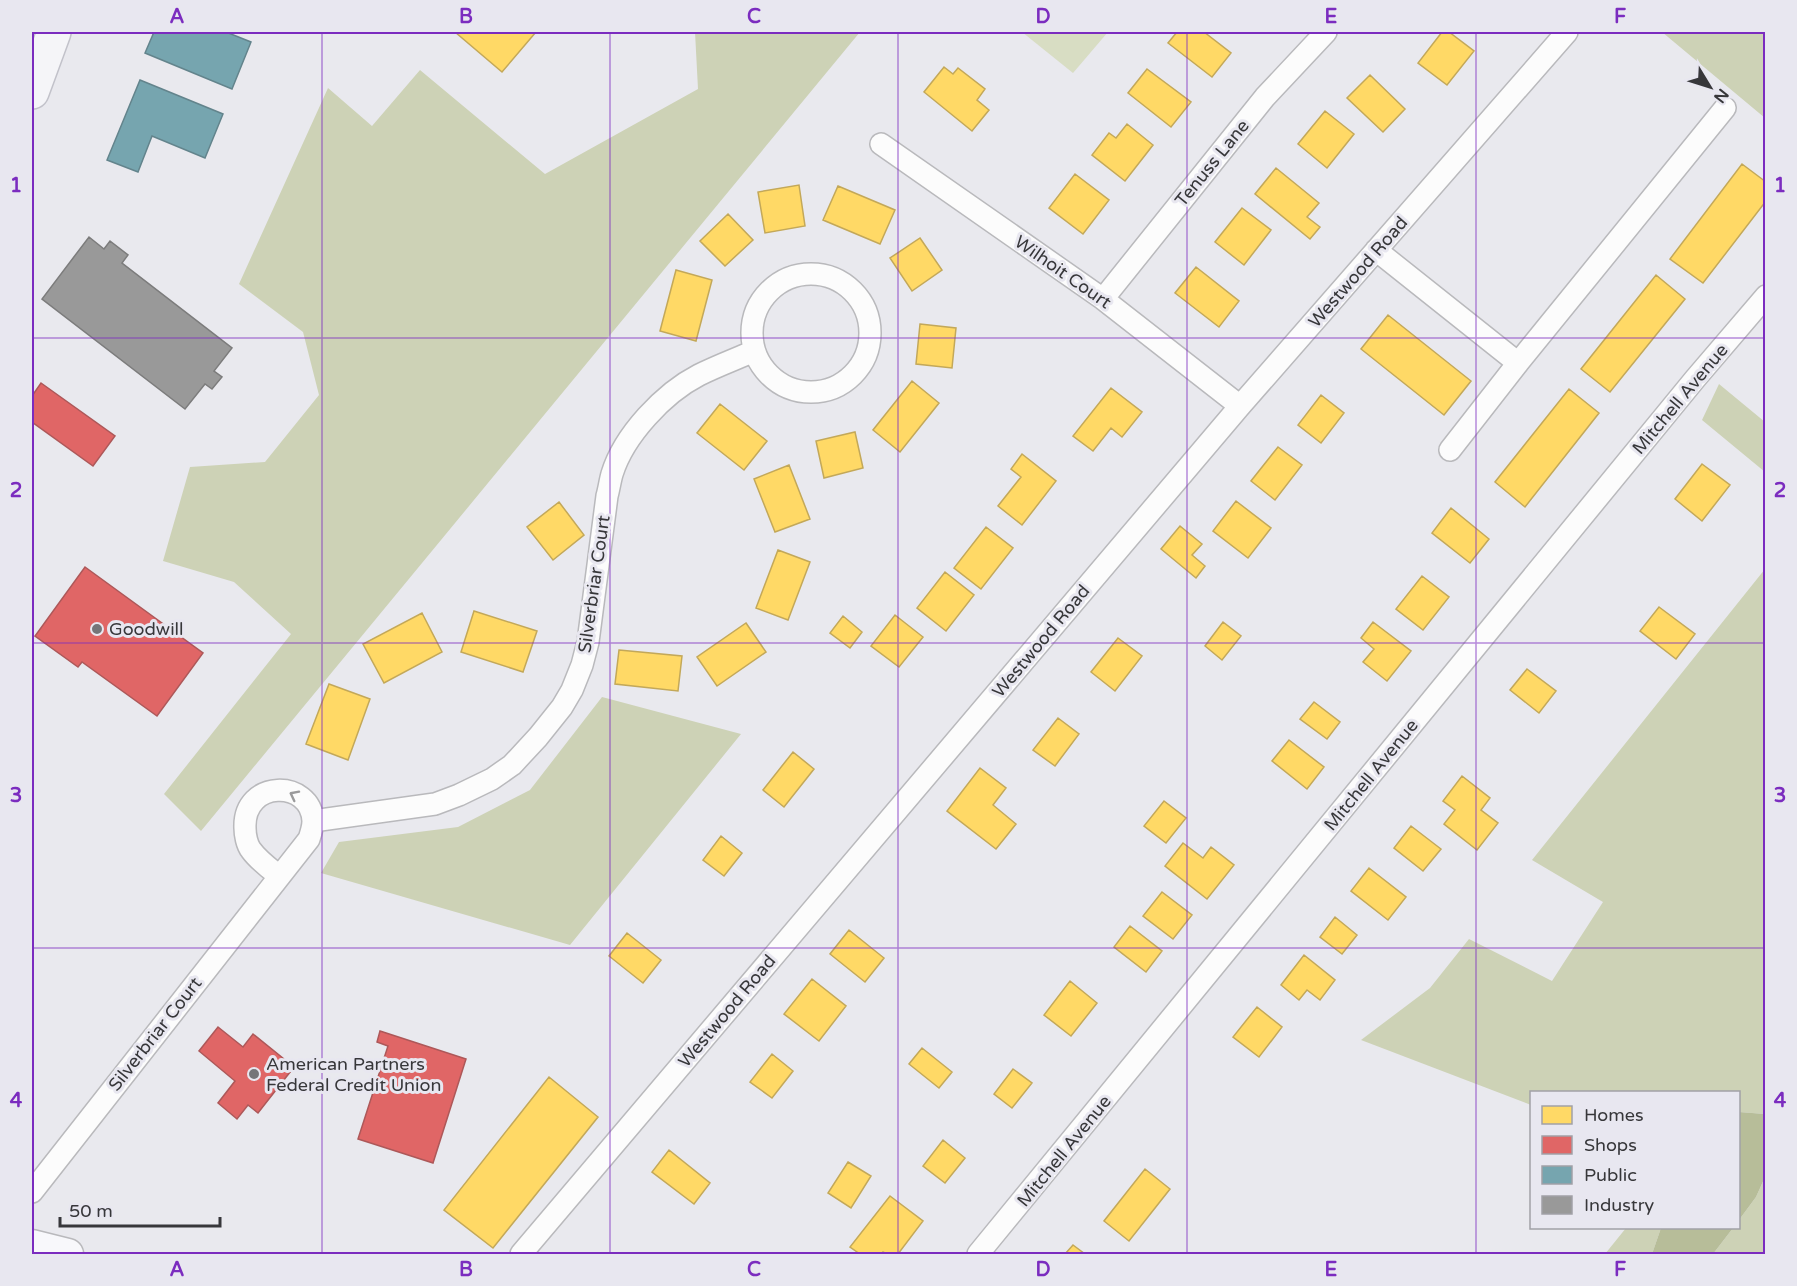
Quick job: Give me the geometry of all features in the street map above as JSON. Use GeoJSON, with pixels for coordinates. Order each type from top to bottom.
{"type":"FeatureCollection","features":[{"type":"Feature","properties":{"kind":"main road"},"geometry":{"type":"LineString","coordinates":[[32,92],[54,32]]}},
{"type":"Feature","properties":{"kind":"main road"},"geometry":{"type":"LineString","coordinates":[[32,1245],[68,1254]]}},
{"type":"Feature","properties":{"kind":"street","name":"Tenuss Lane"},"geometry":{"type":"LineString","coordinates":[[1103,299],[1265,97],[1326,32]]}},
{"type":"Feature","properties":{"kind":"street","name":"Westwood Road"},"geometry":{"type":"LineString","coordinates":[[521,1254],[1240,406],[1567,32]]}},
{"type":"Feature","properties":{"kind":"street"},"geometry":{"type":"LineString","coordinates":[[1450,450],[1725,108]]}},
{"type":"Feature","properties":{"kind":"street","name":"Wilhoit Court"},"geometry":{"type":"LineString","coordinates":[[881,144],[1103,299],[1240,406]]}},
{"type":"Feature","properties":{"kind":"street"},"geometry":{"type":"LineString","coordinates":[[1376,250],[1518,363]]}},
{"type":"Feature","properties":{"kind":"street"},"geometry":{"type":"LineString","coordinates":[[820,274],[844,284],[862,304],[867,316],[868,342],[862,361],[850,376],[827,389],[801,391],[777,381],[760,363],[754,351],[752,324],[756,311],[771,290],[794,276],[820,274]]}},
{"type":"Feature","properties":{"kind":"street","name":"Mitchell Avenue"},"geometry":{"type":"LineString","coordinates":[[978,1254],[1766,296]]}},
{"type":"Feature","properties":{"kind":"street","name":"Silverbriar Court"},"geometry":{"type":"LineString","coordinates":[[32,1192],[309,839],[313,821],[435,804],[492,779],[512,765],[538,737],[562,707],[582,665],[588,642],[607,496],[612,472],[622,451],[642,421],[679,388],[698,376],[754,351]]}},
{"type":"Feature","properties":{"kind":"street"},"geometry":{"type":"LineString","coordinates":[[279,876],[250,849],[245,835],[245,822],[249,808],[257,797],[268,791],[283,790],[296,794],[304,801],[310,809],[313,821]]}},
{"type":"Feature","properties":{"kind":"shaded area"},"geometry":{"type":"Polygon","coordinates":[[[695,32],[860,32],[201,831],[164,794],[291,634],[234,582],[163,561],[190,467],[265,462],[319,395],[303,332],[239,284],[328,88],[372,126],[420,70],[545,174],[698,89],[695,32]]]}},
{"type":"Feature","properties":{"kind":"shaded area"},"geometry":{"type":"Polygon","coordinates":[[[1022,32],[1108,32],[1073,73],[1022,32]]]}},
{"type":"Feature","properties":{"kind":"shaded area"},"geometry":{"type":"Polygon","coordinates":[[[1662,32],[1765,32],[1765,118],[1662,32]]]}},
{"type":"Feature","properties":{"kind":"shaded area"},"geometry":{"type":"Polygon","coordinates":[[[1719,384],[1765,422],[1765,472],[1702,420],[1719,384]]]}},
{"type":"Feature","properties":{"kind":"shaded area"},"geometry":{"type":"Polygon","coordinates":[[[1765,569],[1765,1114],[1740,1112],[1740,1091],[1530,1091],[1530,1105],[1361,1040],[1430,988],[1469,939],[1552,981],[1603,902],[1532,860],[1765,569]]]}},
{"type":"Feature","properties":{"kind":"shaded area"},"geometry":{"type":"Polygon","coordinates":[[[602,697],[741,734],[570,945],[321,873],[339,842],[458,827],[530,790],[602,697]]]}},
{"type":"Feature","properties":{"kind":"shaded area"},"geometry":{"type":"Polygon","coordinates":[[[1740,1112],[1765,1114],[1765,1177],[1756,1197],[1740,1219],[1740,1112]]]}},
{"type":"Feature","properties":{"kind":"shaded area"},"geometry":{"type":"Polygon","coordinates":[[[1765,1177],[1765,1254],[1713,1254],[1732,1229],[1740,1229],[1740,1219],[1756,1197],[1765,1177]]]}},
{"type":"Feature","properties":{"kind":"shaded area"},"geometry":{"type":"Polygon","coordinates":[[[1625,1229],[1661,1229],[1652,1254],[1605,1254],[1625,1229]]]}},
{"type":"Feature","properties":{"kind":"shaded area"},"geometry":{"type":"Polygon","coordinates":[[[1661,1229],[1732,1229],[1713,1254],[1652,1254],[1661,1229]]]}},
{"type":"Feature","properties":{"kind":"building: Homes"},"geometry":{"type":"Polygon","coordinates":[[[455,32],[536,32],[502,72],[455,32]]]}},
{"type":"Feature","properties":{"kind":"building: Homes"},"geometry":{"type":"Polygon","coordinates":[[[1177,32],[1204,32],[1231,53],[1212,77],[1168,43],[1177,32]]]}},
{"type":"Feature","properties":{"kind":"building: Homes"},"geometry":{"type":"Polygon","coordinates":[[[1442,32],[1449,32],[1474,51],[1447,85],[1418,63],[1442,32]]]}},
{"type":"Feature","properties":{"kind":"building: Homes"},"geometry":{"type":"Polygon","coordinates":[[[944,67],[953,74],[958,68],[985,89],[977,100],[989,110],[972,131],[924,92],[944,67]]]}},
{"type":"Feature","properties":{"kind":"building: Homes"},"geometry":{"type":"Polygon","coordinates":[[[1147,69],[1191,102],[1171,127],[1128,93],[1147,69]]]}},
{"type":"Feature","properties":{"kind":"building: Homes"},"geometry":{"type":"Polygon","coordinates":[[[1370,75],[1405,109],[1383,132],[1347,98],[1370,75]]]}},
{"type":"Feature","properties":{"kind":"building: Homes"},"geometry":{"type":"Polygon","coordinates":[[[1325,111],[1354,134],[1327,168],[1298,144],[1325,111]]]}},
{"type":"Feature","properties":{"kind":"building: Homes"},"geometry":{"type":"Polygon","coordinates":[[[1127,124],[1153,145],[1125,181],[1092,155],[1109,133],[1116,138],[1127,124]]]}},
{"type":"Feature","properties":{"kind":"building: Homes"},"geometry":{"type":"Polygon","coordinates":[[[1742,164],[1766,182],[1766,201],[1703,283],[1670,259],[1742,164]]]}},
{"type":"Feature","properties":{"kind":"building: Homes"},"geometry":{"type":"Polygon","coordinates":[[[1276,168],[1319,203],[1307,217],[1320,227],[1310,239],[1255,194],[1276,168]]]}},
{"type":"Feature","properties":{"kind":"building: Homes"},"geometry":{"type":"Polygon","coordinates":[[[1075,174],[1109,200],[1083,234],[1049,208],[1075,174]]]}},
{"type":"Feature","properties":{"kind":"building: Homes"},"geometry":{"type":"Polygon","coordinates":[[[799,185],[805,226],[765,233],[758,192],[799,185]]]}},
{"type":"Feature","properties":{"kind":"building: Homes"},"geometry":{"type":"Polygon","coordinates":[[[838,186],[895,210],[880,244],[823,220],[838,186]]]}},
{"type":"Feature","properties":{"kind":"building: Homes"},"geometry":{"type":"Polygon","coordinates":[[[1242,208],[1271,230],[1244,265],[1215,242],[1242,208]]]}},
{"type":"Feature","properties":{"kind":"building: Homes"},"geometry":{"type":"Polygon","coordinates":[[[728,214],[753,240],[725,266],[700,241],[728,214]]]}},
{"type":"Feature","properties":{"kind":"building: Homes"},"geometry":{"type":"Polygon","coordinates":[[[920,238],[942,270],[912,291],[890,258],[920,238]]]}},
{"type":"Feature","properties":{"kind":"building: Homes"},"geometry":{"type":"Polygon","coordinates":[[[1196,267],[1239,301],[1219,327],[1175,293],[1196,267]]]}},
{"type":"Feature","properties":{"kind":"building: Homes"},"geometry":{"type":"Polygon","coordinates":[[[676,270],[712,280],[696,341],[660,331],[676,270]]]}},
{"type":"Feature","properties":{"kind":"building: Homes"},"geometry":{"type":"Polygon","coordinates":[[[1656,275],[1685,299],[1610,392],[1581,369],[1656,275]]]}},
{"type":"Feature","properties":{"kind":"building: Homes"},"geometry":{"type":"Polygon","coordinates":[[[1388,315],[1471,381],[1444,415],[1361,349],[1388,315]]]}},
{"type":"Feature","properties":{"kind":"building: Homes"},"geometry":{"type":"Polygon","coordinates":[[[920,324],[956,328],[952,368],[916,364],[920,324]]]}},
{"type":"Feature","properties":{"kind":"building: Homes"},"geometry":{"type":"Polygon","coordinates":[[[912,381],[939,403],[900,452],[873,430],[912,381]]]}},
{"type":"Feature","properties":{"kind":"building: Homes"},"geometry":{"type":"Polygon","coordinates":[[[1111,388],[1142,412],[1122,437],[1111,428],[1093,451],[1073,436],[1111,388]]]}},
{"type":"Feature","properties":{"kind":"building: Homes"},"geometry":{"type":"Polygon","coordinates":[[[1569,389],[1599,413],[1525,507],[1495,482],[1569,389]]]}},
{"type":"Feature","properties":{"kind":"building: Homes"},"geometry":{"type":"Polygon","coordinates":[[[1321,395],[1344,413],[1321,443],[1298,425],[1321,395]]]}},
{"type":"Feature","properties":{"kind":"building: Homes"},"geometry":{"type":"Polygon","coordinates":[[[720,404],[767,441],[744,470],[697,433],[720,404]]]}},
{"type":"Feature","properties":{"kind":"building: Homes"},"geometry":{"type":"Polygon","coordinates":[[[855,432],[863,468],[824,478],[816,441],[855,432]]]}},
{"type":"Feature","properties":{"kind":"building: Homes"},"geometry":{"type":"Polygon","coordinates":[[[1278,447],[1302,465],[1275,500],[1251,481],[1278,447]]]}},
{"type":"Feature","properties":{"kind":"building: Homes"},"geometry":{"type":"Polygon","coordinates":[[[1022,454],[1056,481],[1022,525],[998,506],[1021,477],[1011,469],[1022,454]]]}},
{"type":"Feature","properties":{"kind":"building: Homes"},"geometry":{"type":"Polygon","coordinates":[[[1702,464],[1730,485],[1702,521],[1675,499],[1702,464]]]}},
{"type":"Feature","properties":{"kind":"building: Homes"},"geometry":{"type":"Polygon","coordinates":[[[789,465],[810,519],[775,532],[754,479],[789,465]]]}},
{"type":"Feature","properties":{"kind":"building: Homes"},"geometry":{"type":"Polygon","coordinates":[[[1236,501],[1271,528],[1248,558],[1213,531],[1236,501]]]}},
{"type":"Feature","properties":{"kind":"building: Homes"},"geometry":{"type":"Polygon","coordinates":[[[559,502],[584,535],[553,560],[527,527],[559,502]]]}},
{"type":"Feature","properties":{"kind":"building: Homes"},"geometry":{"type":"Polygon","coordinates":[[[1451,508],[1489,539],[1470,563],[1432,533],[1451,508]]]}},
{"type":"Feature","properties":{"kind":"building: Homes"},"geometry":{"type":"Polygon","coordinates":[[[1180,526],[1202,544],[1192,555],[1205,566],[1196,578],[1161,549],[1180,526]]]}},
{"type":"Feature","properties":{"kind":"building: Homes"},"geometry":{"type":"Polygon","coordinates":[[[986,527],[1013,548],[981,589],[954,568],[986,527]]]}},
{"type":"Feature","properties":{"kind":"building: Homes"},"geometry":{"type":"Polygon","coordinates":[[[778,550],[810,562],[788,620],[756,608],[778,550]]]}},
{"type":"Feature","properties":{"kind":"building: Homes"},"geometry":{"type":"Polygon","coordinates":[[[945,572],[974,595],[946,631],[917,608],[945,572]]]}},
{"type":"Feature","properties":{"kind":"building: Homes"},"geometry":{"type":"Polygon","coordinates":[[[1422,576],[1449,597],[1423,630],[1396,609],[1422,576]]]}},
{"type":"Feature","properties":{"kind":"building: Homes"},"geometry":{"type":"Polygon","coordinates":[[[1659,607],[1695,634],[1676,659],[1640,631],[1659,607]]]}},
{"type":"Feature","properties":{"kind":"building: Homes"},"geometry":{"type":"Polygon","coordinates":[[[474,611],[537,631],[523,672],[461,652],[474,611]]]}},
{"type":"Feature","properties":{"kind":"building: Homes"},"geometry":{"type":"Polygon","coordinates":[[[422,613],[442,652],[384,683],[363,644],[422,613]]]}},
{"type":"Feature","properties":{"kind":"building: Homes"},"geometry":{"type":"Polygon","coordinates":[[[895,615],[923,637],[899,667],[871,646],[895,615]]]}},
{"type":"Feature","properties":{"kind":"building: Homes"},"geometry":{"type":"Polygon","coordinates":[[[843,616],[862,632],[850,648],[830,633],[843,616]]]}},
{"type":"Feature","properties":{"kind":"building: Homes"},"geometry":{"type":"Polygon","coordinates":[[[1223,622],[1241,636],[1222,660],[1205,646],[1223,622]]]}},
{"type":"Feature","properties":{"kind":"building: Homes"},"geometry":{"type":"Polygon","coordinates":[[[1373,622],[1411,651],[1387,681],[1363,662],[1374,649],[1361,638],[1373,622]]]}},
{"type":"Feature","properties":{"kind":"building: Homes"},"geometry":{"type":"Polygon","coordinates":[[[746,623],[766,652],[717,686],[697,657],[746,623]]]}},
{"type":"Feature","properties":{"kind":"building: Homes"},"geometry":{"type":"Polygon","coordinates":[[[1118,638],[1142,656],[1115,691],[1091,672],[1118,638]]]}},
{"type":"Feature","properties":{"kind":"building: Homes"},"geometry":{"type":"Polygon","coordinates":[[[619,650],[682,656],[678,691],[615,684],[619,650]]]}},
{"type":"Feature","properties":{"kind":"building: Homes"},"geometry":{"type":"Polygon","coordinates":[[[1527,669],[1556,691],[1539,713],[1510,690],[1527,669]]]}},
{"type":"Feature","properties":{"kind":"building: Homes"},"geometry":{"type":"Polygon","coordinates":[[[329,684],[370,699],[348,760],[306,744],[329,684]]]}},
{"type":"Feature","properties":{"kind":"building: Homes"},"geometry":{"type":"Polygon","coordinates":[[[1314,702],[1340,722],[1327,739],[1300,719],[1314,702]]]}},
{"type":"Feature","properties":{"kind":"building: Homes"},"geometry":{"type":"Polygon","coordinates":[[[1058,718],[1079,734],[1055,766],[1033,750],[1058,718]]]}},
{"type":"Feature","properties":{"kind":"building: Homes"},"geometry":{"type":"Polygon","coordinates":[[[1289,740],[1324,767],[1307,789],[1272,761],[1289,740]]]}},
{"type":"Feature","properties":{"kind":"building: Homes"},"geometry":{"type":"Polygon","coordinates":[[[793,752],[814,769],[784,807],[763,790],[793,752]]]}},
{"type":"Feature","properties":{"kind":"building: Homes"},"geometry":{"type":"Polygon","coordinates":[[[980,768],[1006,788],[993,805],[1016,824],[996,849],[947,811],[980,768]]]}},
{"type":"Feature","properties":{"kind":"building: Homes"},"geometry":{"type":"Polygon","coordinates":[[[1462,776],[1490,798],[1481,810],[1498,823],[1477,850],[1444,824],[1455,810],[1443,801],[1462,776]]]}},
{"type":"Feature","properties":{"kind":"building: Homes"},"geometry":{"type":"Polygon","coordinates":[[[1164,801],[1186,818],[1166,843],[1144,826],[1164,801]]]}},
{"type":"Feature","properties":{"kind":"building: Homes"},"geometry":{"type":"Polygon","coordinates":[[[1411,826],[1441,849],[1423,871],[1394,848],[1411,826]]]}},
{"type":"Feature","properties":{"kind":"building: Homes"},"geometry":{"type":"Polygon","coordinates":[[[721,836],[742,853],[724,876],[703,860],[721,836]]]}},
{"type":"Feature","properties":{"kind":"building: Homes"},"geometry":{"type":"Polygon","coordinates":[[[1183,843],[1203,858],[1211,847],[1234,865],[1207,899],[1165,866],[1183,843]]]}},
{"type":"Feature","properties":{"kind":"building: Homes"},"geometry":{"type":"Polygon","coordinates":[[[1369,868],[1406,897],[1388,920],[1351,891],[1369,868]]]}},
{"type":"Feature","properties":{"kind":"building: Homes"},"geometry":{"type":"Polygon","coordinates":[[[1162,892],[1192,915],[1173,939],[1143,916],[1162,892]]]}},
{"type":"Feature","properties":{"kind":"building: Homes"},"geometry":{"type":"Polygon","coordinates":[[[1335,917],[1357,935],[1342,954],[1320,937],[1335,917]]]}},
{"type":"Feature","properties":{"kind":"building: Homes"},"geometry":{"type":"Polygon","coordinates":[[[1130,926],[1162,951],[1146,972],[1114,947],[1130,926]]]}},
{"type":"Feature","properties":{"kind":"building: Homes"},"geometry":{"type":"Polygon","coordinates":[[[849,930],[884,958],[865,982],[830,954],[849,930]]]}},
{"type":"Feature","properties":{"kind":"building: Homes"},"geometry":{"type":"Polygon","coordinates":[[[627,933],[661,960],[643,983],[609,956],[627,933]]]}},
{"type":"Feature","properties":{"kind":"building: Homes"},"geometry":{"type":"Polygon","coordinates":[[[1304,955],[1335,980],[1320,1000],[1307,990],[1299,1000],[1281,985],[1304,955]]]}},
{"type":"Feature","properties":{"kind":"building: Homes"},"geometry":{"type":"Polygon","coordinates":[[[812,979],[846,1006],[819,1041],[784,1014],[812,979]]]}},
{"type":"Feature","properties":{"kind":"building: Homes"},"geometry":{"type":"Polygon","coordinates":[[[1070,981],[1097,1003],[1071,1036],[1044,1015],[1070,981]]]}},
{"type":"Feature","properties":{"kind":"building: Homes"},"geometry":{"type":"Polygon","coordinates":[[[1257,1007],[1282,1027],[1259,1057],[1233,1037],[1257,1007]]]}},
{"type":"Feature","properties":{"kind":"building: Homes"},"geometry":{"type":"Polygon","coordinates":[[[922,1048],[952,1072],[939,1088],[909,1064],[922,1048]]]}},
{"type":"Feature","properties":{"kind":"building: Homes"},"geometry":{"type":"Polygon","coordinates":[[[772,1054],[793,1071],[772,1098],[750,1082],[772,1054]]]}},
{"type":"Feature","properties":{"kind":"building: Homes"},"geometry":{"type":"Polygon","coordinates":[[[1013,1069],[1032,1083],[1012,1108],[994,1094],[1013,1069]]]}},
{"type":"Feature","properties":{"kind":"building: Homes"},"geometry":{"type":"Polygon","coordinates":[[[549,1077],[598,1117],[493,1248],[444,1210],[549,1077]]]}},
{"type":"Feature","properties":{"kind":"building: Homes"},"geometry":{"type":"Polygon","coordinates":[[[943,1140],[965,1158],[945,1183],[923,1166],[943,1140]]]}},
{"type":"Feature","properties":{"kind":"building: Homes"},"geometry":{"type":"Polygon","coordinates":[[[669,1150],[710,1183],[694,1204],[652,1172],[669,1150]]]}},
{"type":"Feature","properties":{"kind":"building: Homes"},"geometry":{"type":"Polygon","coordinates":[[[848,1162],[871,1176],[851,1208],[828,1193],[848,1162]]]}},
{"type":"Feature","properties":{"kind":"building: Homes"},"geometry":{"type":"Polygon","coordinates":[[[1145,1169],[1170,1189],[1129,1241],[1104,1221],[1145,1169]]]}},
{"type":"Feature","properties":{"kind":"building: Homes"},"geometry":{"type":"Polygon","coordinates":[[[890,1196],[923,1221],[898,1254],[883,1252],[881,1254],[860,1254],[850,1247],[890,1196]]]}},
{"type":"Feature","properties":{"kind":"building: Homes"},"geometry":{"type":"Polygon","coordinates":[[[1073,1245],[1085,1254],[1065,1254],[1073,1245]]]}},
{"type":"Feature","properties":{"kind":"building: Shops"},"geometry":{"type":"Polygon","coordinates":[[[41,383],[115,436],[93,466],[32,422],[32,396],[41,383]]]}},
{"type":"Feature","properties":{"kind":"building: Shops"},"geometry":{"type":"Polygon","coordinates":[[[85,567],[203,653],[157,716],[82,662],[78,667],[35,636],[85,567]]]}},
{"type":"Feature","properties":{"kind":"building: Shops"},"geometry":{"type":"Polygon","coordinates":[[[218,1027],[243,1047],[253,1034],[294,1067],[258,1113],[248,1105],[237,1119],[218,1103],[235,1081],[199,1051],[218,1027]]]}},
{"type":"Feature","properties":{"kind":"building: Shops"},"geometry":{"type":"Polygon","coordinates":[[[380,1031],[466,1059],[433,1163],[358,1139],[388,1046],[377,1042],[380,1031]]]}},
{"type":"Feature","properties":{"kind":"building: Public"},"geometry":{"type":"Polygon","coordinates":[[[154,32],[226,32],[251,42],[232,89],[145,53],[154,32]]]}},
{"type":"Feature","properties":{"kind":"building: Public"},"geometry":{"type":"Polygon","coordinates":[[[140,80],[223,114],[205,158],[152,136],[138,172],[107,160],[140,80]]]}},
{"type":"Feature","properties":{"kind":"building: Industry"},"geometry":{"type":"Polygon","coordinates":[[[89,237],[104,249],[110,241],[128,255],[122,263],[232,348],[214,371],[222,377],[212,389],[205,384],[185,409],[42,299],[89,237]]]}},
{"type":"Feature","properties":{"kind":"place","name":"Goodwill"},"geometry":{"type":"Point","coordinates":[97,629]}},
{"type":"Feature","properties":{"kind":"place","name":"American Partners Federal Credit Union"},"geometry":{"type":"Point","coordinates":[254,1074]}}]}
